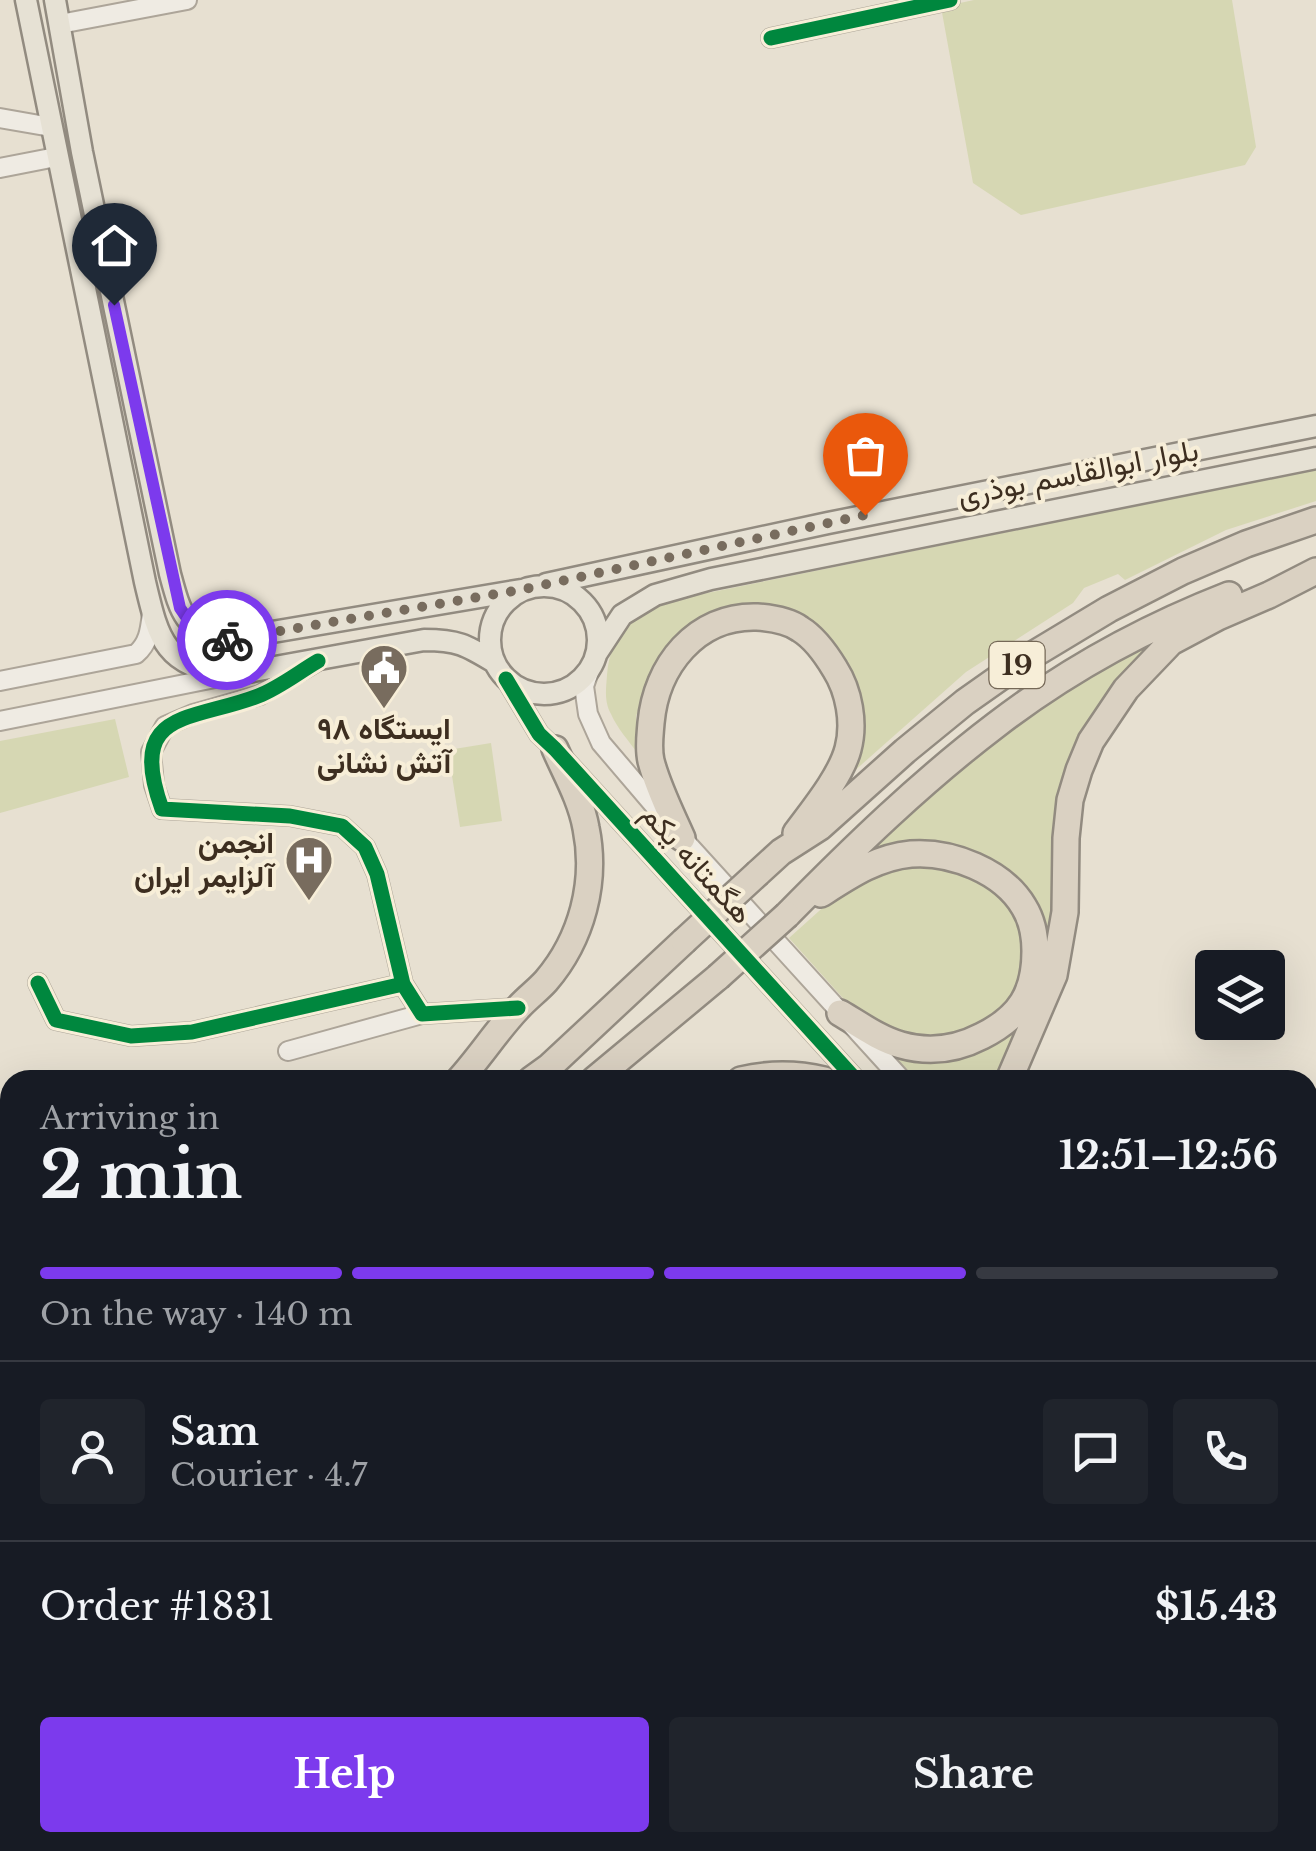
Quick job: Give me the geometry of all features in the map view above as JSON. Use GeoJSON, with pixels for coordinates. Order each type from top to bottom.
{"type":"FeatureCollection","features":[{"type":"Feature","properties":{"kind":"highway","name":"19"},"geometry":{"type":"LineString","coordinates":[[545,1070],[781,852],[820,826],[965,702],[1110,608],[1246,544],[1316,520]]}},
{"type":"Feature","properties":{"kind":"highway","name":"19"},"geometry":{"type":"LineString","coordinates":[[606,1070],[718,977],[868,834],[996,725],[1122,643],[1274,576],[1316,568]]}},
{"type":"Feature","properties":{"kind":"highway"},"geometry":{"type":"LineString","coordinates":[[1013,1070],[1054,975],[1065,912],[1070,800],[1091,742],[1126,688],[1171,642],[1316,568]]}},
{"type":"Feature","properties":{"kind":"highway"},"geometry":{"type":"LineString","coordinates":[[682,838],[651,760],[652,708],[659,684],[690,639],[714,624],[743,616],[770,618],[800,628],[822,649],[840,676],[851,710],[848,749],[836,776],[781,852]]}},
{"type":"Feature","properties":{"kind":"highway"},"geometry":{"type":"LineString","coordinates":[[467,1070],[518,1008],[547,980],[578,932],[590,869],[586,828],[555,748]]}},
{"type":"Feature","properties":{"kind":"highway"},"geometry":{"type":"LineString","coordinates":[[787,915],[867,866],[910,854],[953,858],[975,866],[994,877],[1024,906],[1036,945],[1031,990],[1014,1013],[988,1033],[946,1049],[924,1049],[900,1045],[840,1013]]}},
{"type":"Feature","properties":{"kind":"main road"},"geometry":{"type":"LineString","coordinates":[[26,0],[152,613],[163,640],[178,659],[201,671],[231,675],[424,640],[446,640],[466,645],[522,690],[560,692],[577,683],[594,661],[598,628],[588,606],[570,590],[546,584],[225,640],[208,636],[191,625],[180,608],[170,574],[82,152],[55,0]]}},
{"type":"Feature","properties":{"kind":"main road"},"geometry":{"type":"LineString","coordinates":[[56,157],[82,152]]}},
{"type":"Feature","properties":{"kind":"main road","name":"بلوار ابوالقاسم بوذری"},"geometry":{"type":"LineString","coordinates":[[546,584],[1316,426]]}},
{"type":"Feature","properties":{"kind":"main road","name":"بلوار ابوالقاسم بوذری"},"geometry":{"type":"LineString","coordinates":[[594,661],[622,615],[655,594],[711,578],[1316,458]]}},
{"type":"Feature","properties":{"kind":"main road"},"geometry":{"type":"LineString","coordinates":[[809,527],[814,558]]}},
{"type":"Feature","properties":{"kind":"main road"},"geometry":{"type":"LineString","coordinates":[[500,671],[489,642],[492,620],[503,602],[520,590]]}},
{"type":"Feature","properties":{"kind":"street"},"geometry":{"type":"LineString","coordinates":[[60,24],[187,0]]}},
{"type":"Feature","properties":{"kind":"street"},"geometry":{"type":"LineString","coordinates":[[771,38],[950,0]]}},
{"type":"Feature","properties":{"kind":"street"},"geometry":{"type":"LineString","coordinates":[[0,118],[50,127]]}},
{"type":"Feature","properties":{"kind":"street"},"geometry":{"type":"LineString","coordinates":[[0,168],[56,157]]}},
{"type":"Feature","properties":{"kind":"street"},"geometry":{"type":"LineString","coordinates":[[0,681],[136,654],[144,647],[152,613]]}},
{"type":"Feature","properties":{"kind":"street"},"geometry":{"type":"LineString","coordinates":[[318,661],[260,695],[165,726],[150,752],[154,785],[162,809],[290,816],[342,826],[365,846],[377,874],[403,984],[422,1014]]}},
{"type":"Feature","properties":{"kind":"street","name":"هگمتانه یکم"},"geometry":{"type":"LineString","coordinates":[[594,661],[584,686],[588,714],[601,744],[893,1070]]}},
{"type":"Feature","properties":{"kind":"street","name":"هگمتانه یکم"},"geometry":{"type":"LineString","coordinates":[[500,671],[539,734],[847,1070]]}},
{"type":"Feature","properties":{"kind":"street"},"geometry":{"type":"LineString","coordinates":[[0,721],[231,675]]}},
{"type":"Feature","properties":{"kind":"street"},"geometry":{"type":"LineString","coordinates":[[38,982],[56,1020],[130,1036],[192,1032],[403,984]]}},
{"type":"Feature","properties":{"kind":"street"},"geometry":{"type":"LineString","coordinates":[[288,1051],[422,1014],[518,1008]]}},
{"type":"Feature","properties":{"kind":"green space"},"geometry":{"type":"Polygon","coordinates":[[[974,0],[1232,0],[1256,147],[1245,165],[1021,215],[973,183],[941,7],[974,0]]]}},
{"type":"Feature","properties":{"kind":"green space"},"geometry":{"type":"Polygon","coordinates":[[[1316,469],[1316,501],[1226,530],[1125,580],[1118,574],[1084,588],[1073,603],[966,672],[852,773],[862,744],[862,714],[771,608],[652,674],[636,716],[638,754],[609,709],[607,675],[613,647],[634,621],[668,601],[1316,469]]]}},
{"type":"Feature","properties":{"kind":"green space"},"geometry":{"type":"Polygon","coordinates":[[[1219,610],[1094,725],[1056,944],[1044,946],[972,856],[839,874],[990,739],[1129,650],[1219,610]]]}},
{"type":"Feature","properties":{"kind":"green space"},"geometry":{"type":"Polygon","coordinates":[[[115,719],[129,777],[0,813],[0,741],[115,719]]]}},
{"type":"Feature","properties":{"kind":"green space"},"geometry":{"type":"Polygon","coordinates":[[[491,743],[502,821],[460,827],[448,750],[491,743]]]}},
{"type":"Feature","properties":{"kind":"green space"},"geometry":{"type":"Polygon","coordinates":[[[907,864],[965,871],[1014,906],[1028,948],[1014,1001],[972,1034],[922,1042],[859,1016],[789,938],[848,885],[907,864]]]}},
{"type":"Feature","properties":{"kind":"green space"},"geometry":{"type":"Polygon","coordinates":[[[1042,990],[1006,1070],[903,1070],[893,1062],[886,1046],[918,1057],[1042,990]]]}},
{"type":"Feature","properties":{"kind":"cycle path"},"geometry":{"type":"LineString","coordinates":[[771,38],[950,0]]}},
{"type":"Feature","properties":{"kind":"cycle path"},"geometry":{"type":"LineString","coordinates":[[318,661],[266,693],[188,717],[159,736],[152,753],[153,776],[162,809],[290,816],[342,826],[365,847],[377,874],[403,984],[422,1014],[518,1008]]}},
{"type":"Feature","properties":{"kind":"cycle path"},"geometry":{"type":"LineString","coordinates":[[506,679],[539,734],[847,1070]]}},
{"type":"Feature","properties":{"kind":"cycle path"},"geometry":{"type":"LineString","coordinates":[[38,983],[56,1020],[131,1036],[192,1032],[403,984]]}},
{"type":"Feature","properties":{"kind":"way so far"},"geometry":{"type":"LineString","coordinates":[[227,640],[520,590],[865,515]]}},
{"type":"Feature","properties":{"kind":"place","name":"ایستگاه ۹۸ آتش نشانی"},"geometry":{"type":"Point","coordinates":[384,710]}},
{"type":"Feature","properties":{"kind":"place","name":"انجمن آلزایمر ایران"},"geometry":{"type":"Point","coordinates":[309,902]}},
{"type":"Feature","properties":{"kind":"route"},"geometry":{"type":"LineString","coordinates":[[114,305],[180,608],[191,625],[208,636],[227,640]]}}]}
